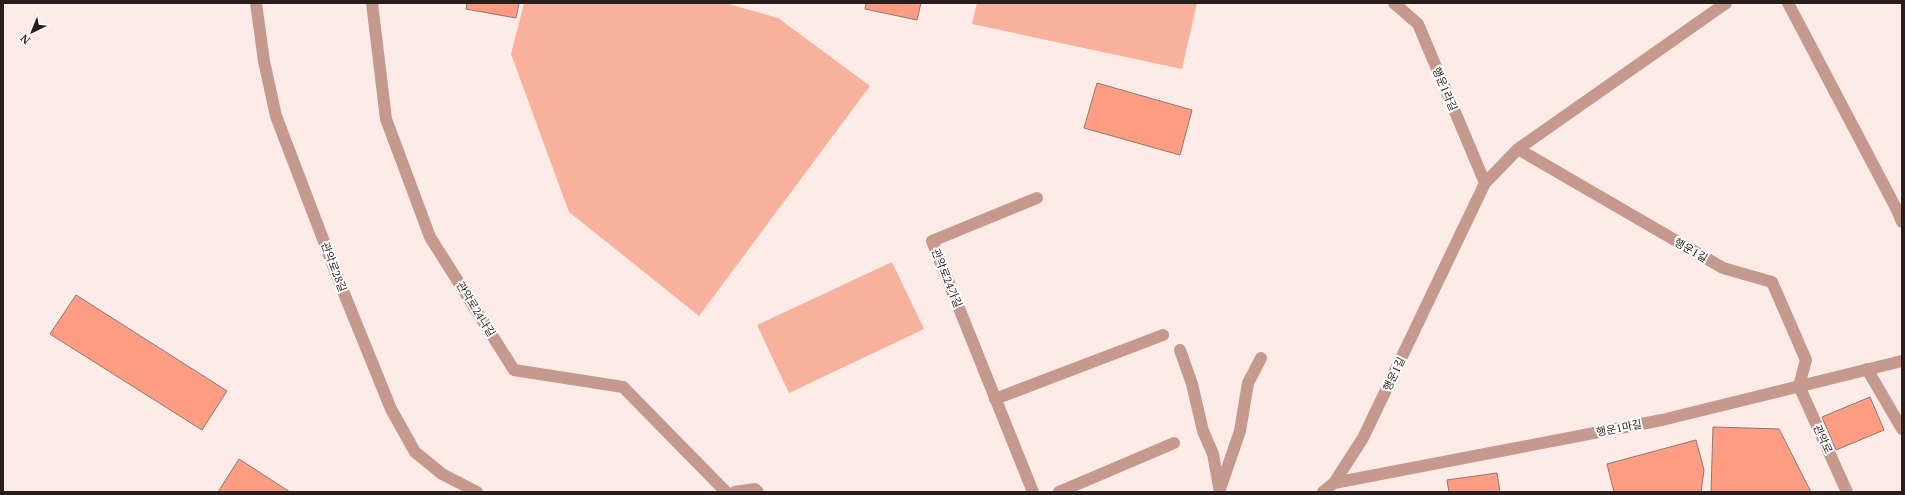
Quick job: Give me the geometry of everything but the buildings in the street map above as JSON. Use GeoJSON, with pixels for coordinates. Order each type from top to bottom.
{"type":"FeatureCollection","features":[{"type":"Feature","properties":{"kind":"lane","name":"관악로28길"},"geometry":{"type":"LineString","coordinates":[[256,3],[264,61],[276,116],[339,281],[391,409],[415,452],[442,474],[477,492]]}},
{"type":"Feature","properties":{"kind":"lane","name":"관악로24나길"},"geometry":{"type":"LineString","coordinates":[[372,3],[386,119],[430,237],[514,370],[623,387],[726,492]]}},
{"type":"Feature","properties":{"kind":"lane","name":"행운1라길"},"geometry":{"type":"LineString","coordinates":[[1394,3],[1418,24],[1485,183]]}},
{"type":"Feature","properties":{"kind":"lane","name":"행운1길"},"geometry":{"type":"LineString","coordinates":[[1323,492],[1334,483],[1363,438],[1485,183],[1518,149],[1726,3]]}},
{"type":"Feature","properties":{"kind":"lane"},"geometry":{"type":"LineString","coordinates":[[1788,3],[1902,222]]}},
{"type":"Feature","properties":{"kind":"lane","name":"행운1길"},"geometry":{"type":"LineString","coordinates":[[1518,149],[1723,268],[1772,282],[1806,360],[1799,386]]}},
{"type":"Feature","properties":{"kind":"lane","name":"관악로24가길"},"geometry":{"type":"LineString","coordinates":[[1033,492],[932,241],[1037,198]]}},
{"type":"Feature","properties":{"kind":"lane"},"geometry":{"type":"LineString","coordinates":[[995,399],[1163,336]]}},
{"type":"Feature","properties":{"kind":"lane"},"geometry":{"type":"LineString","coordinates":[[1180,350],[1192,384],[1203,430],[1213,454],[1220,491]]}},
{"type":"Feature","properties":{"kind":"lane"},"geometry":{"type":"LineString","coordinates":[[1220,491],[1240,431],[1248,383],[1261,358]]}},
{"type":"Feature","properties":{"kind":"lane","name":"행운1마길"},"geometry":{"type":"LineString","coordinates":[[1334,483],[1662,420],[1902,361]]}},
{"type":"Feature","properties":{"kind":"lane"},"geometry":{"type":"LineString","coordinates":[[1867,369],[1902,429]]}},
{"type":"Feature","properties":{"kind":"lane","name":"관악로"},"geometry":{"type":"LineString","coordinates":[[1799,386],[1847,492]]}},
{"type":"Feature","properties":{"kind":"lane"},"geometry":{"type":"LineString","coordinates":[[1059,492],[1174,443]]}},
{"type":"Feature","properties":{"kind":"lane"},"geometry":{"type":"LineString","coordinates":[[735,492],[755,489],[758,492]]}},
{"type":"Feature","properties":{"kind":"shaded area"},"geometry":{"type":"Polygon","coordinates":[[[524,3],[725,3],[778,18],[870,86],[699,316],[569,212],[511,54],[524,3]]]}},
{"type":"Feature","properties":{"kind":"shaded area"},"geometry":{"type":"Polygon","coordinates":[[[977,3],[1197,3],[1182,69],[972,24],[977,3]]]}},
{"type":"Feature","properties":{"kind":"shaded area"},"geometry":{"type":"Polygon","coordinates":[[[892,262],[924,329],[789,393],[757,325],[892,262]]]}}]}
